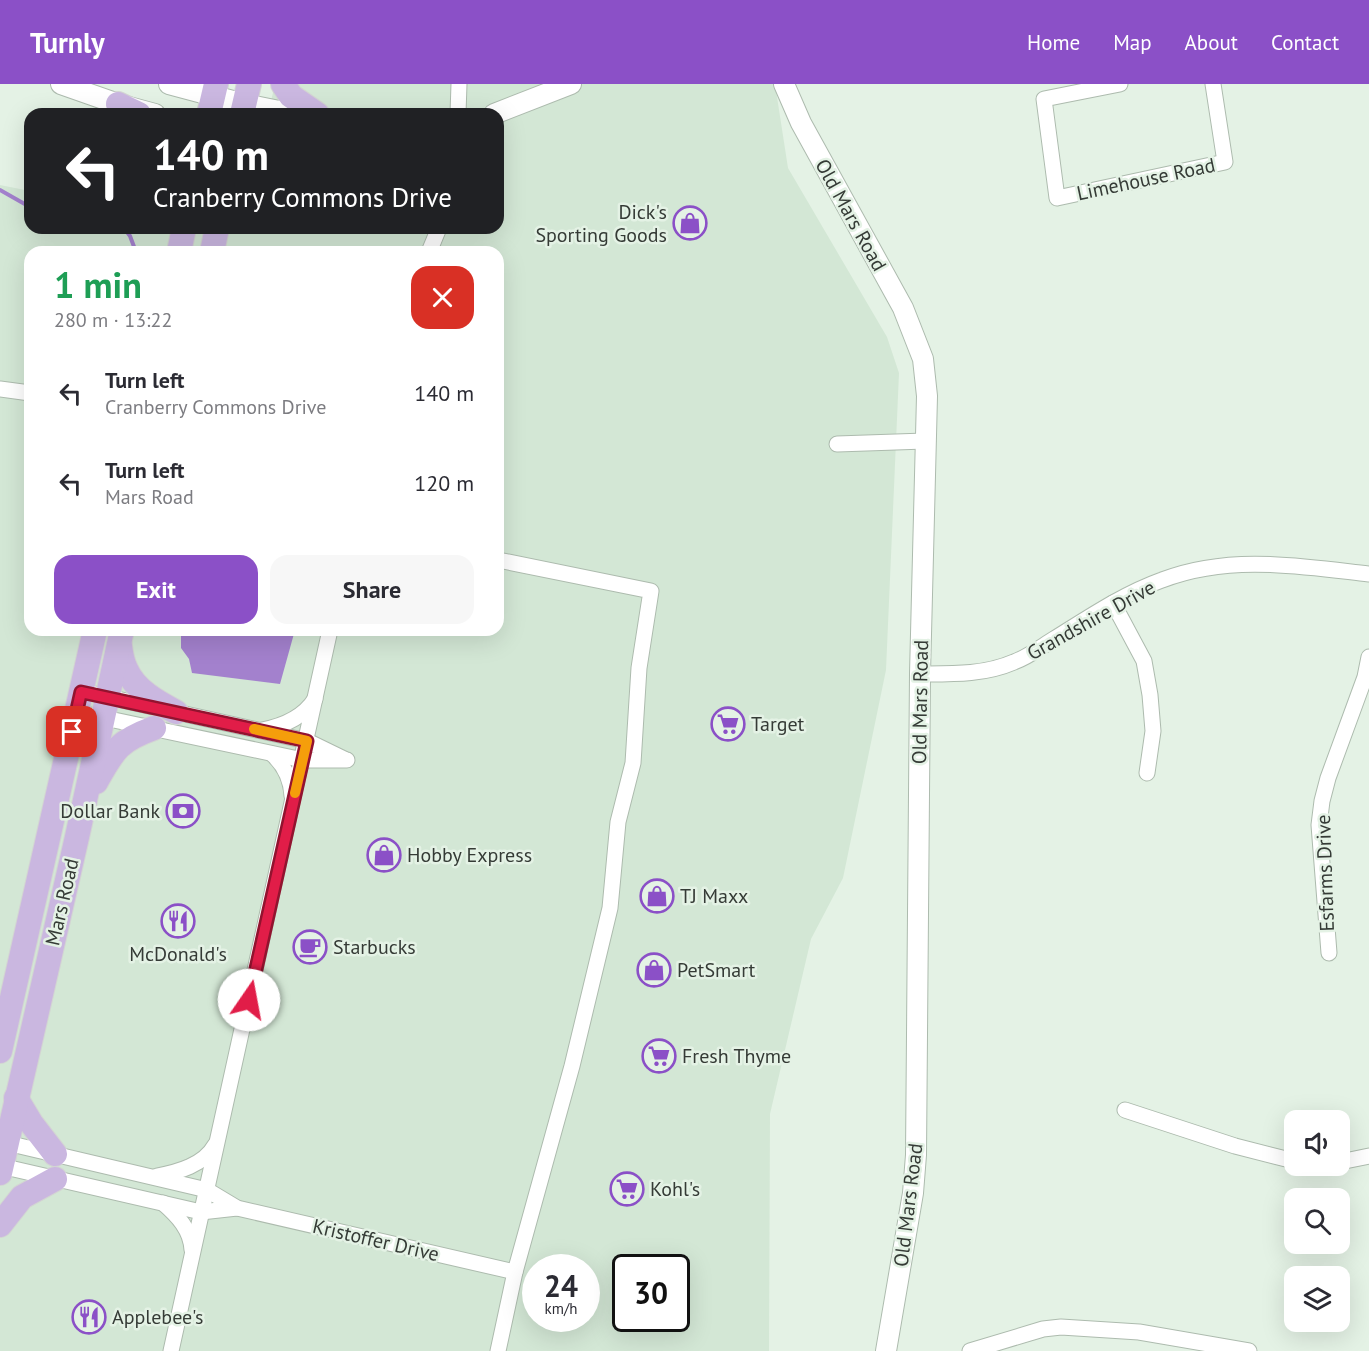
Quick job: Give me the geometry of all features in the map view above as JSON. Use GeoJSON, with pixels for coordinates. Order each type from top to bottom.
{"type":"FeatureCollection","features":[{"type":"Feature","properties":{"kind":"main road"},"geometry":{"type":"LineString","coordinates":[[282,84],[291,96],[308,108]]}},
{"type":"Feature","properties":{"kind":"main road","name":"Mars Road"},"geometry":{"type":"LineString","coordinates":[[0,1051],[93,636]]}},
{"type":"Feature","properties":{"kind":"main road"},"geometry":{"type":"LineString","coordinates":[[120,637],[126,670],[135,683],[152,699],[176,712]]}},
{"type":"Feature","properties":{"kind":"main road","name":"Mars Road"},"geometry":{"type":"LineString","coordinates":[[0,1168],[3,1142],[16,1098],[86,800],[120,637]]}},
{"type":"Feature","properties":{"kind":"main road"},"geometry":{"type":"LineString","coordinates":[[86,800],[112,755],[122,744],[132,736],[154,728]]}},
{"type":"Feature","properties":{"kind":"main road"},"geometry":{"type":"LineString","coordinates":[[0,1011],[29,927]]}},
{"type":"Feature","properties":{"kind":"main road"},"geometry":{"type":"LineString","coordinates":[[16,1098],[31,1123],[55,1154]]}},
{"type":"Feature","properties":{"kind":"main road"},"geometry":{"type":"LineString","coordinates":[[0,1225],[22,1197],[56,1179]]}},
{"type":"Feature","properties":{"kind":"street"},"geometry":{"type":"LineString","coordinates":[[61,84],[126,108]]}},
{"type":"Feature","properties":{"kind":"street"},"geometry":{"type":"LineString","coordinates":[[169,84],[212,98],[245,101],[271,108]]}},
{"type":"Feature","properties":{"kind":"street"},"geometry":{"type":"LineString","coordinates":[[458,108],[459,84]]}},
{"type":"Feature","properties":{"kind":"street"},"geometry":{"type":"LineString","coordinates":[[504,110],[571,84]]}},
{"type":"Feature","properties":{"kind":"street","name":"Old Mars Road"},"geometry":{"type":"LineString","coordinates":[[784,84],[801,123],[903,308],[923,359],[926,387],[920,674],[916,1155],[913,1193],[886,1351]]}},
{"type":"Feature","properties":{"kind":"street","name":"Limehouse Road"},"geometry":{"type":"LineString","coordinates":[[1120,84],[1044,99],[1057,198],[1225,162],[1213,84]]}},
{"type":"Feature","properties":{"kind":"street"},"geometry":{"type":"LineString","coordinates":[[0,389],[24,392]]}},
{"type":"Feature","properties":{"kind":"street"},"geometry":{"type":"LineString","coordinates":[[837,444],[925,441]]}},
{"type":"Feature","properties":{"kind":"street"},"geometry":{"type":"LineString","coordinates":[[498,1351],[515,1272],[572,1066],[610,908],[618,822],[633,764],[639,668],[651,591],[504,561]]}},
{"type":"Feature","properties":{"kind":"street","name":"Grandshire Drive"},"geometry":{"type":"LineString","coordinates":[[920,674],[958,674],[989,670],[1016,662],[1113,603],[1161,580],[1191,571],[1239,564],[1284,564],[1369,574]]}},
{"type":"Feature","properties":{"kind":"street"},"geometry":{"type":"LineString","coordinates":[[1113,603],[1144,661],[1153,731],[1147,773]]}},
{"type":"Feature","properties":{"kind":"street"},"geometry":{"type":"LineString","coordinates":[[171,1351],[329,636]]}},
{"type":"Feature","properties":{"kind":"street","name":"Esfarms Drive"},"geometry":{"type":"LineString","coordinates":[[1329,953],[1319,825],[1322,801],[1328,778],[1365,677],[1369,657]]}},
{"type":"Feature","properties":{"kind":"street"},"geometry":{"type":"LineString","coordinates":[[259,730],[294,719],[310,706],[316,696]]}},
{"type":"Feature","properties":{"kind":"street"},"geometry":{"type":"LineString","coordinates":[[78,702],[106,708],[154,728],[272,754],[303,760],[347,760],[307,741],[176,712],[106,708],[78,702]]}},
{"type":"Feature","properties":{"kind":"street"},"geometry":{"type":"LineString","coordinates":[[272,754],[287,774],[293,803]]}},
{"type":"Feature","properties":{"kind":"street"},"geometry":{"type":"LineString","coordinates":[[1125,1110],[1235,1146],[1284,1158]]}},
{"type":"Feature","properties":{"kind":"street"},"geometry":{"type":"LineString","coordinates":[[152,1177],[195,1164],[213,1150],[218,1139]]}},
{"type":"Feature","properties":{"kind":"street","name":"Kristoffer Drive"},"geometry":{"type":"LineString","coordinates":[[3,1142],[207,1190],[237,1208],[515,1272]]}},
{"type":"Feature","properties":{"kind":"street"},"geometry":{"type":"LineString","coordinates":[[1350,1160],[1369,1156]]}},
{"type":"Feature","properties":{"kind":"street","name":"Kristoffer Drive"},"geometry":{"type":"LineString","coordinates":[[0,1168],[201,1212],[237,1208]]}},
{"type":"Feature","properties":{"kind":"street"},"geometry":{"type":"LineString","coordinates":[[163,1203],[185,1227],[191,1240],[192,1254]]}},
{"type":"Feature","properties":{"kind":"street"},"geometry":{"type":"LineString","coordinates":[[970,1351],[1043,1329],[1061,1327],[1139,1332],[1249,1351]]}},
{"type":"Feature","properties":{"kind":"shaded area"},"geometry":{"type":"Polygon","coordinates":[[[275,84],[775,84],[788,168],[887,337],[899,373],[886,670],[843,878],[811,939],[770,1114],[769,1351],[0,1351],[0,185],[24,190],[24,234],[504,234],[504,108],[269,108],[275,84]]]}},
{"type":"Feature","properties":{"kind":"shaded area"},"geometry":{"type":"Polygon","coordinates":[[[181,636],[293,636],[280,684],[192,673],[189,659],[181,648],[181,636]]]}},
{"type":"Feature","properties":{"kind":"waterway"},"geometry":{"type":"LineString","coordinates":[[0,190],[24,204]]}},
{"type":"Feature","properties":{"kind":"waterway"},"geometry":{"type":"LineString","coordinates":[[128,234],[134,246]]}},
{"type":"Feature","properties":{"kind":"slow traffic"},"geometry":{"type":"LineString","coordinates":[[254,729],[307,741],[295,793]]}},
{"type":"Feature","properties":{"kind":"place","name":"Dick's Sporting Goods"},"geometry":{"type":"Point","coordinates":[690,223]}},
{"type":"Feature","properties":{"kind":"place","name":"Target"},"geometry":{"type":"Point","coordinates":[728,724]}},
{"type":"Feature","properties":{"kind":"place","name":"Dollar Bank"},"geometry":{"type":"Point","coordinates":[183,811]}},
{"type":"Feature","properties":{"kind":"place","name":"Hobby Express"},"geometry":{"type":"Point","coordinates":[384,855]}},
{"type":"Feature","properties":{"kind":"place","name":"TJ Maxx"},"geometry":{"type":"Point","coordinates":[657,896]}},
{"type":"Feature","properties":{"kind":"place","name":"McDonald's"},"geometry":{"type":"Point","coordinates":[178,921]}},
{"type":"Feature","properties":{"kind":"place","name":"Starbucks"},"geometry":{"type":"Point","coordinates":[310,947]}},
{"type":"Feature","properties":{"kind":"place","name":"PetSmart"},"geometry":{"type":"Point","coordinates":[654,970]}},
{"type":"Feature","properties":{"kind":"place","name":"Fresh Thyme"},"geometry":{"type":"Point","coordinates":[659,1056]}},
{"type":"Feature","properties":{"kind":"place","name":"Kohl's"},"geometry":{"type":"Point","coordinates":[627,1189]}},
{"type":"Feature","properties":{"kind":"place","name":"Applebee's"},"geometry":{"type":"Point","coordinates":[89,1317]}},
{"type":"Feature","properties":{"kind":"route"},"geometry":{"type":"LineString","coordinates":[[72,732],[81,692],[307,741],[249,1000]]}}]}
